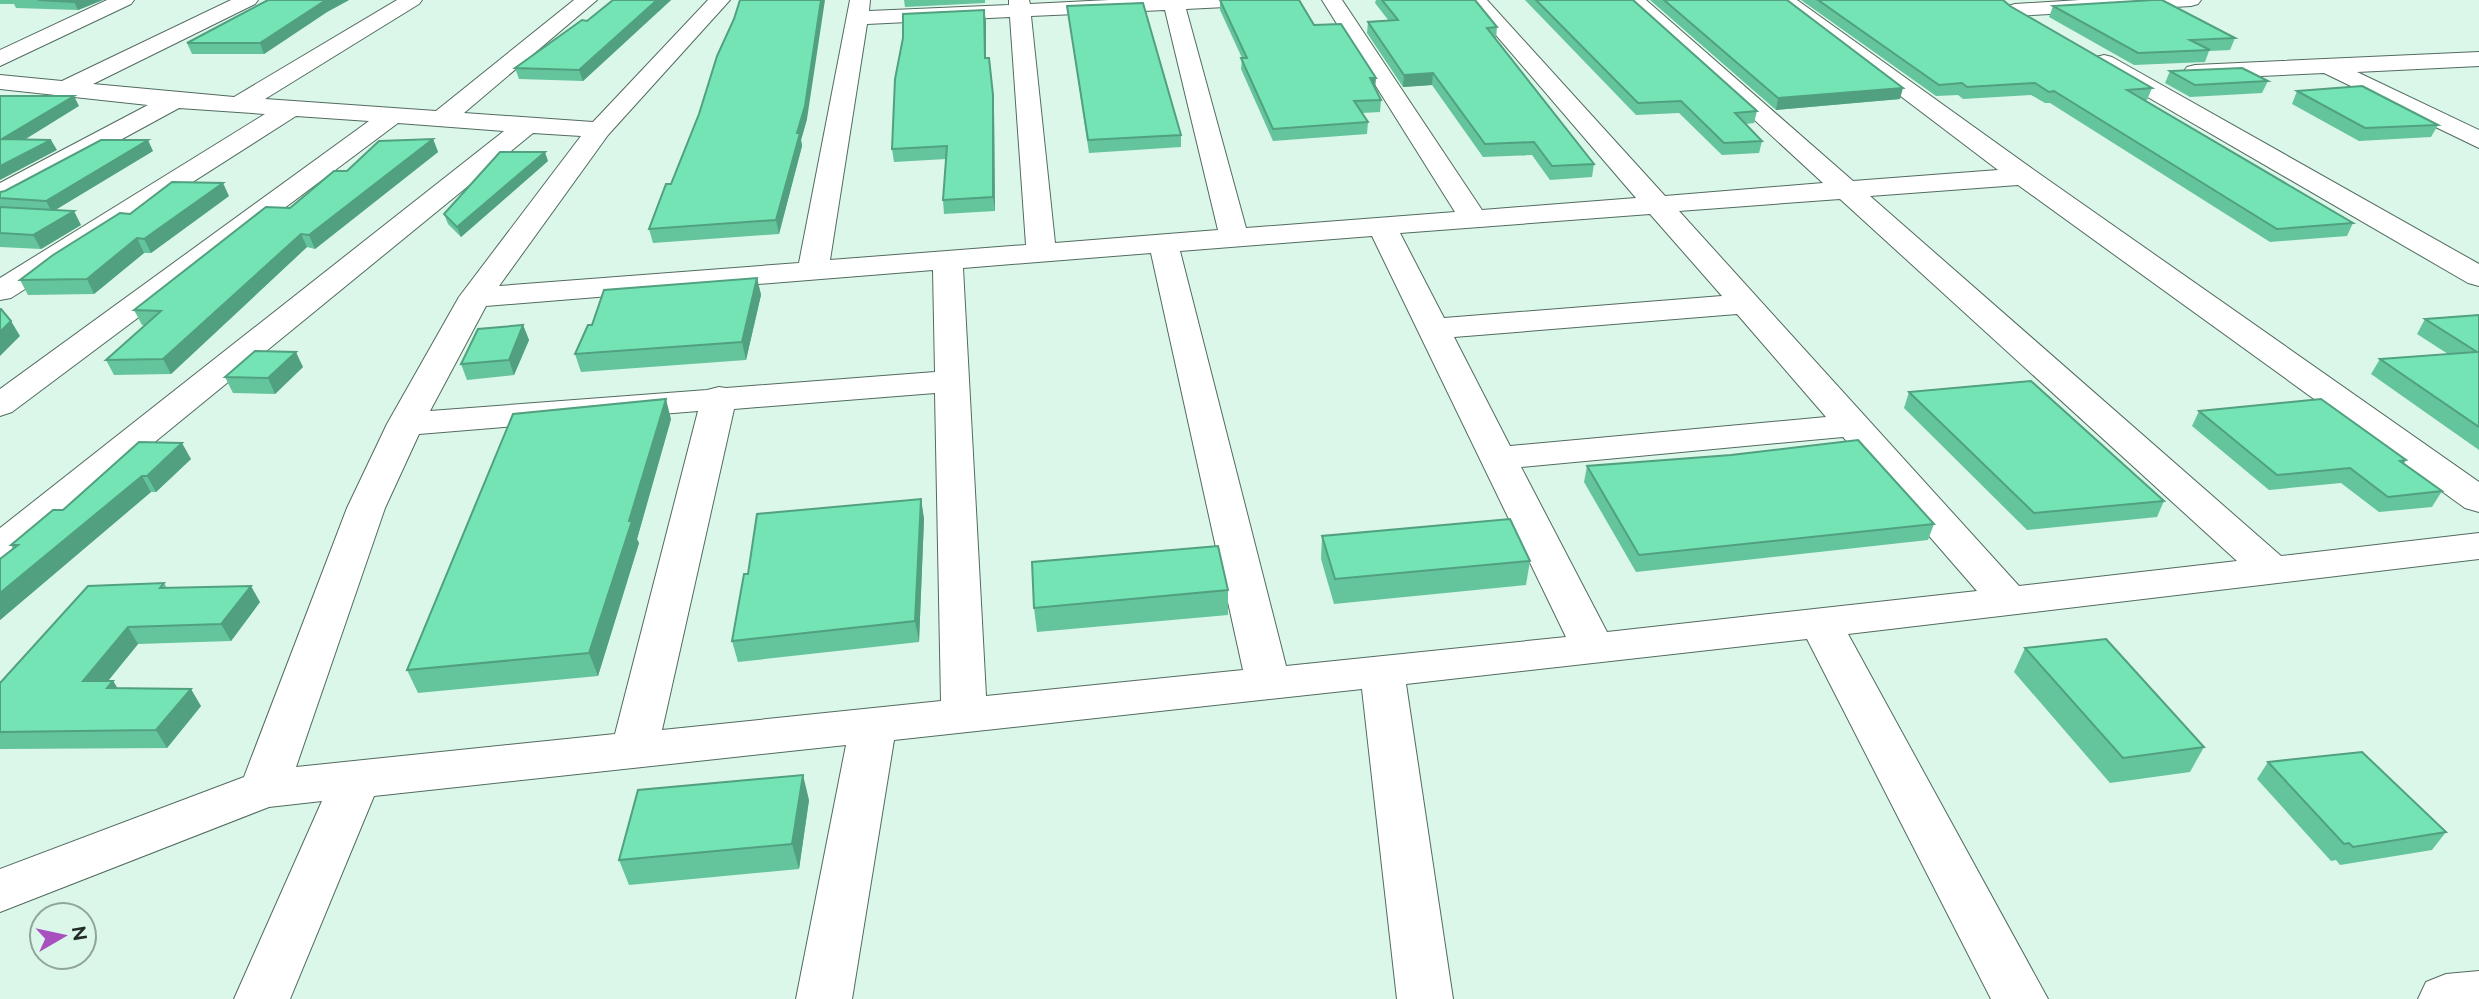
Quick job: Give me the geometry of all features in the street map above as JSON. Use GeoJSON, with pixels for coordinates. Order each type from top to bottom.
{"type":"FeatureCollection","features":[{"type":"Feature","properties":{"kind":"street"},"geometry":{"type":"LineString","coordinates":[[0,59],[124,0]]}},
{"type":"Feature","properties":{"kind":"street"},"geometry":{"type":"LineString","coordinates":[[67,88],[248,0]]}},
{"type":"Feature","properties":{"kind":"street"},"geometry":{"type":"LineString","coordinates":[[238,105],[412,0]]}},
{"type":"Feature","properties":{"kind":"street"},"geometry":{"type":"LineString","coordinates":[[442,119],[587,0]]}},
{"type":"Feature","properties":{"kind":"street"},"geometry":{"type":"LineString","coordinates":[[264,789],[366,508],[405,424],[475,297],[599,130],[720,0]]}},
{"type":"Feature","properties":{"kind":"street"},"geometry":{"type":"LineString","coordinates":[[813,271],[859,9],[1245,0]]}},
{"type":"Feature","properties":{"kind":"street"},"geometry":{"type":"LineString","coordinates":[[1332,0],[1474,219]]}},
{"type":"Feature","properties":{"kind":"street"},"geometry":{"type":"LineString","coordinates":[[1476,0],[1655,205],[2010,602]]}},
{"type":"Feature","properties":{"kind":"street"},"geometry":{"type":"LineString","coordinates":[[1634,0],[2273,571]]}},
{"type":"Feature","properties":{"kind":"street"},"geometry":{"type":"LineString","coordinates":[[1784,0],[2024,176],[2479,500]]}},
{"type":"Feature","properties":{"kind":"street"},"geometry":{"type":"LineString","coordinates":[[2007,5],[2191,0]]}},
{"type":"Feature","properties":{"kind":"street"},"geometry":{"type":"LineString","coordinates":[[1173,2],[1234,237]]}},
{"type":"Feature","properties":{"kind":"street"},"geometry":{"type":"LineString","coordinates":[[1020,5],[1041,253]]}},
{"type":"Feature","properties":{"kind":"street"},"geometry":{"type":"LineString","coordinates":[[2007,5],[2049,29]]}},
{"type":"Feature","properties":{"kind":"street"},"geometry":{"type":"LineString","coordinates":[[2082,49],[2479,277]]}},
{"type":"Feature","properties":{"kind":"street"},"geometry":{"type":"LineString","coordinates":[[2126,75],[2479,59]]}},
{"type":"Feature","properties":{"kind":"street"},"geometry":{"type":"LineString","coordinates":[[2328,66],[2479,140]]}},
{"type":"Feature","properties":{"kind":"street"},"geometry":{"type":"LineString","coordinates":[[0,82],[175,100],[599,130]]}},
{"type":"Feature","properties":{"kind":"street"},"geometry":{"type":"LineString","coordinates":[[0,194],[175,100]]}},
{"type":"Feature","properties":{"kind":"street"},"geometry":{"type":"LineString","coordinates":[[0,291],[292,108]]}},
{"type":"Feature","properties":{"kind":"street"},"geometry":{"type":"LineString","coordinates":[[0,405],[392,116]]}},
{"type":"Feature","properties":{"kind":"street"},"geometry":{"type":"LineString","coordinates":[[0,548],[58,498],[527,125]]}},
{"type":"Feature","properties":{"kind":"street"},"geometry":{"type":"LineString","coordinates":[[475,297],[2024,176]]}},
{"type":"Feature","properties":{"kind":"street"},"geometry":{"type":"LineString","coordinates":[[1382,226],[1594,649]]}},
{"type":"Feature","properties":{"kind":"street"},"geometry":{"type":"LineString","coordinates":[[1163,243],[1268,683]]}},
{"type":"Feature","properties":{"kind":"street"},"geometry":{"type":"LineString","coordinates":[[948,260],[964,715]]}},
{"type":"Feature","properties":{"kind":"street"},"geometry":{"type":"LineString","coordinates":[[1434,329],[1744,304]]}},
{"type":"Feature","properties":{"kind":"street"},"geometry":{"type":"LineString","coordinates":[[405,424],[719,397],[952,381]]}},
{"type":"Feature","properties":{"kind":"street"},"geometry":{"type":"LineString","coordinates":[[634,751],[719,397]]}},
{"type":"Feature","properties":{"kind":"street"},"geometry":{"type":"LineString","coordinates":[[1499,458],[1852,425]]}},
{"type":"Feature","properties":{"kind":"street"},"geometry":{"type":"LineString","coordinates":[[0,891],[264,789],[1594,649],[2479,546]]}},
{"type":"Feature","properties":{"kind":"street"},"geometry":{"type":"LineString","coordinates":[[1821,624],[2020,999]]}},
{"type":"Feature","properties":{"kind":"street"},"geometry":{"type":"LineString","coordinates":[[1382,672],[1424,999]]}},
{"type":"Feature","properties":{"kind":"street"},"geometry":{"type":"LineString","coordinates":[[824,999],[873,725]]}},
{"type":"Feature","properties":{"kind":"street"},"geometry":{"type":"LineString","coordinates":[[262,999],[356,780]]}},
{"type":"Feature","properties":{"kind":"street"},"geometry":{"type":"LineString","coordinates":[[2446,999],[2479,996]]}},
{"type":"Feature","properties":{"kind":"building"},"geometry":{"type":"Polygon","coordinates":[[[38,0],[78,0],[74,2],[38,0]]]}},
{"type":"Feature","properties":{"kind":"building"},"geometry":{"type":"Polygon","coordinates":[[[268,0],[326,0],[260,43],[187,43],[268,0]]]}},
{"type":"Feature","properties":{"kind":"building"},"geometry":{"type":"Polygon","coordinates":[[[613,0],[657,0],[579,70],[515,68],[582,20],[587,21],[613,0]]]}},
{"type":"Feature","properties":{"kind":"building"},"geometry":{"type":"Polygon","coordinates":[[[740,0],[821,0],[805,106],[797,133],[800,133],[776,220],[649,229],[666,184],[671,184],[699,114],[717,56],[740,0]]]}},
{"type":"Feature","properties":{"kind":"building"},"geometry":{"type":"Polygon","coordinates":[[[1220,0],[1299,0],[1314,25],[1341,24],[1376,78],[1370,78],[1381,100],[1354,101],[1368,122],[1273,129],[1241,58],[1247,58],[1220,0]]]}},
{"type":"Feature","properties":{"kind":"building"},"geometry":{"type":"Polygon","coordinates":[[[1382,0],[1475,0],[1497,27],[1487,28],[1594,164],[1552,166],[1534,142],[1485,144],[1433,73],[1404,75],[1368,22],[1398,20],[1382,0]]]}},
{"type":"Feature","properties":{"kind":"building"},"geometry":{"type":"Polygon","coordinates":[[[1536,0],[1633,0],[1757,111],[1735,113],[1762,141],[1724,143],[1681,101],[1638,103],[1536,0]]]}},
{"type":"Feature","properties":{"kind":"building"},"geometry":{"type":"Polygon","coordinates":[[[1664,0],[1787,0],[1903,88],[1778,98],[1664,0]]]}},
{"type":"Feature","properties":{"kind":"building"},"geometry":{"type":"Polygon","coordinates":[[[1818,0],[2003,0],[2152,88],[2127,90],[2353,223],[2277,229],[2054,91],[2049,92],[2035,83],[1967,87],[1962,83],[1939,85],[1818,0]]]}},
{"type":"Feature","properties":{"kind":"building"},"geometry":{"type":"Polygon","coordinates":[[[2162,0],[2235,38],[2190,40],[2210,50],[2138,53],[2053,6],[2162,0]]]}},
{"type":"Feature","properties":{"kind":"building"},"geometry":{"type":"Polygon","coordinates":[[[1143,3],[1181,135],[1088,140],[1067,6],[1143,3]]]}},
{"type":"Feature","properties":{"kind":"building"},"geometry":{"type":"Polygon","coordinates":[[[984,10],[985,58],[989,58],[993,95],[993,197],[943,200],[947,146],[892,149],[895,79],[903,38],[903,14],[984,10]]]}},
{"type":"Feature","properties":{"kind":"building"},"geometry":{"type":"Polygon","coordinates":[[[2242,68],[2268,81],[2195,85],[2170,71],[2242,68]]]}},
{"type":"Feature","properties":{"kind":"building"},"geometry":{"type":"Polygon","coordinates":[[[2362,86],[2438,125],[2365,128],[2297,91],[2362,86]]]}},
{"type":"Feature","properties":{"kind":"building"},"geometry":{"type":"Polygon","coordinates":[[[0,96],[74,96],[2,139],[51,140],[0,166],[0,96]]]}},
{"type":"Feature","properties":{"kind":"building"},"geometry":{"type":"Polygon","coordinates":[[[433,139],[309,235],[301,234],[163,359],[106,360],[161,311],[134,310],[266,207],[290,208],[334,171],[347,171],[379,141],[433,139]]]}},
{"type":"Feature","properties":{"kind":"building"},"geometry":{"type":"Polygon","coordinates":[[[101,140],[148,140],[46,201],[0,198],[0,192],[101,140]]]}},
{"type":"Feature","properties":{"kind":"building"},"geometry":{"type":"Polygon","coordinates":[[[500,152],[545,152],[457,227],[444,214],[500,152]]]}},
{"type":"Feature","properties":{"kind":"building"},"geometry":{"type":"Polygon","coordinates":[[[172,182],[223,183],[144,239],[137,238],[87,279],[20,280],[53,255],[120,213],[130,214],[172,182]]]}},
{"type":"Feature","properties":{"kind":"building"},"geometry":{"type":"Polygon","coordinates":[[[0,207],[74,211],[33,235],[0,233],[0,207]]]}},
{"type":"Feature","properties":{"kind":"building"},"geometry":{"type":"Polygon","coordinates":[[[757,278],[742,342],[575,354],[588,325],[592,325],[604,290],[757,278]]]}},
{"type":"Feature","properties":{"kind":"building"},"geometry":{"type":"Polygon","coordinates":[[[0,309],[11,321],[0,332],[0,309]]]}},
{"type":"Feature","properties":{"kind":"building"},"geometry":{"type":"Polygon","coordinates":[[[2479,315],[2479,427],[2380,359],[2477,352],[2425,319],[2479,315]]]}},
{"type":"Feature","properties":{"kind":"building"},"geometry":{"type":"Polygon","coordinates":[[[523,325],[509,360],[461,364],[478,329],[523,325]]]}},
{"type":"Feature","properties":{"kind":"building"},"geometry":{"type":"Polygon","coordinates":[[[255,351],[296,352],[268,378],[225,377],[255,351]]]}},
{"type":"Feature","properties":{"kind":"building"},"geometry":{"type":"Polygon","coordinates":[[[2031,381],[2164,501],[2034,513],[1909,392],[2031,381]]]}},
{"type":"Feature","properties":{"kind":"building"},"geometry":{"type":"Polygon","coordinates":[[[666,399],[629,521],[632,521],[589,653],[407,670],[513,414],[666,399]]]}},
{"type":"Feature","properties":{"kind":"building"},"geometry":{"type":"Polygon","coordinates":[[[2321,399],[2406,460],[2400,461],[2442,491],[2388,497],[2350,468],[2277,475],[2199,411],[2321,399]]]}},
{"type":"Feature","properties":{"kind":"building"},"geometry":{"type":"Polygon","coordinates":[[[1858,440],[1934,524],[1639,555],[1587,466],[1731,455],[1858,440]]]}},
{"type":"Feature","properties":{"kind":"building"},"geometry":{"type":"Polygon","coordinates":[[[139,442],[182,443],[147,476],[142,476],[0,593],[0,559],[18,545],[11,545],[53,510],[63,510],[139,442]]]}},
{"type":"Feature","properties":{"kind":"building"},"geometry":{"type":"Polygon","coordinates":[[[921,499],[915,621],[732,641],[744,574],[748,574],[757,514],[921,499]]]}},
{"type":"Feature","properties":{"kind":"building"},"geometry":{"type":"Polygon","coordinates":[[[1510,519],[1530,561],[1335,579],[1322,536],[1510,519]]]}},
{"type":"Feature","properties":{"kind":"building"},"geometry":{"type":"Polygon","coordinates":[[[1218,546],[1228,590],[1034,608],[1032,562],[1218,546]]]}},
{"type":"Feature","properties":{"kind":"building"},"geometry":{"type":"Polygon","coordinates":[[[164,583],[160,588],[251,586],[221,624],[128,627],[83,681],[113,681],[107,688],[191,689],[156,730],[0,732],[0,682],[88,586],[164,583]]]}},
{"type":"Feature","properties":{"kind":"building"},"geometry":{"type":"Polygon","coordinates":[[[2106,639],[2204,747],[2123,758],[2025,648],[2106,639]]]}},
{"type":"Feature","properties":{"kind":"building"},"geometry":{"type":"Polygon","coordinates":[[[2362,752],[2446,832],[2353,847],[2349,843],[2344,844],[2268,762],[2362,752]]]}},
{"type":"Feature","properties":{"kind":"building"},"geometry":{"type":"Polygon","coordinates":[[[803,775],[792,844],[619,860],[638,790],[803,775]]]}}]}
